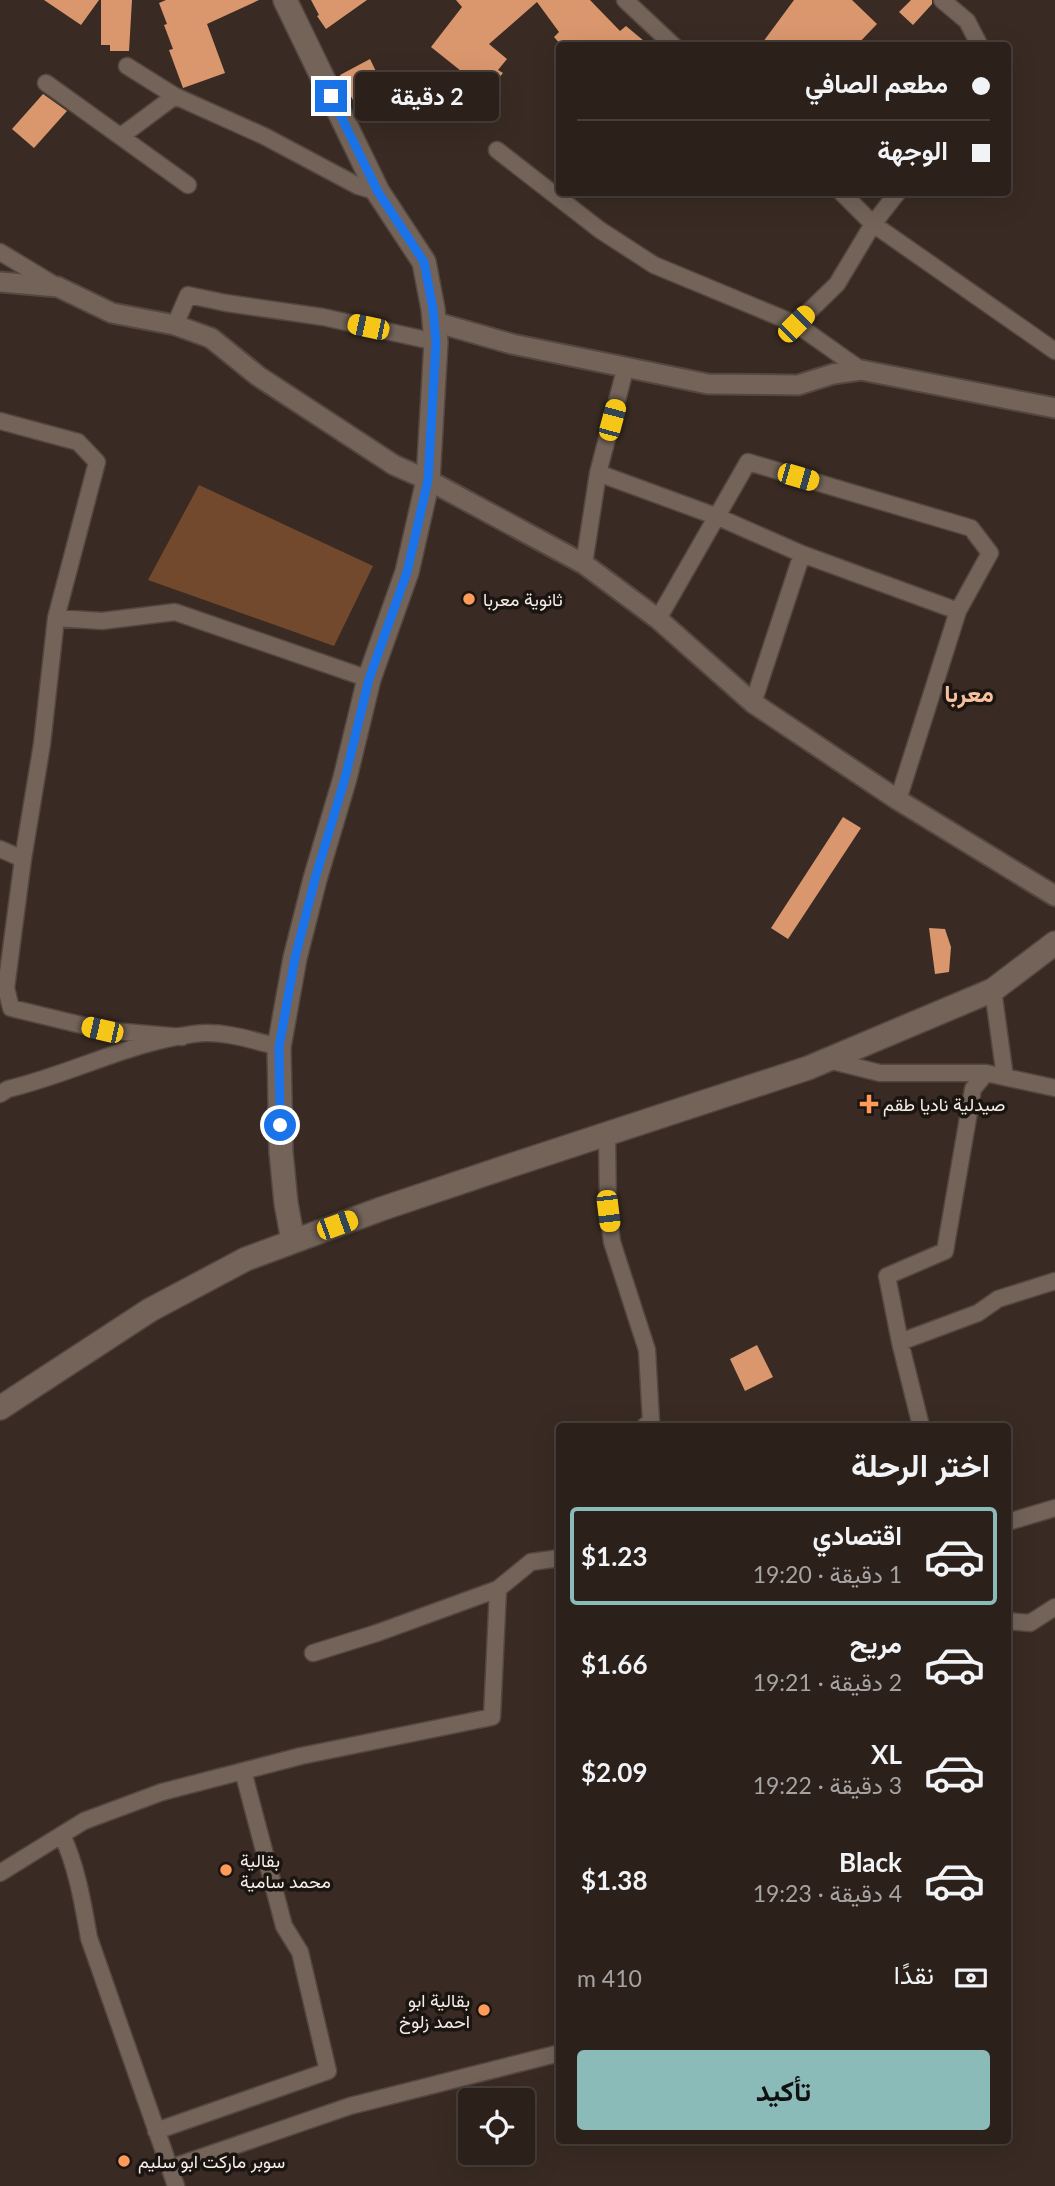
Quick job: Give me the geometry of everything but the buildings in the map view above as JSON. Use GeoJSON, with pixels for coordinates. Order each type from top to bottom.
{"type":"FeatureCollection","features":[{"type":"Feature","properties":{"kind":"main road"},"geometry":{"type":"LineString","coordinates":[[285,0],[378,192],[424,262],[436,332],[428,480],[407,572],[369,679],[345,778],[315,879],[295,958],[279,1047],[281,1152],[293,1241]]}},
{"type":"Feature","properties":{"kind":"main road"},"geometry":{"type":"LineString","coordinates":[[0,1408],[150,1310],[246,1259],[417,1197],[828,1060],[993,990],[1055,943]]}},
{"type":"Feature","properties":{"kind":"street"},"geometry":{"type":"LineString","coordinates":[[625,0],[670,42]]}},
{"type":"Feature","properties":{"kind":"street"},"geometry":{"type":"LineString","coordinates":[[942,0],[967,21],[978,42]]}},
{"type":"Feature","properties":{"kind":"street"},"geometry":{"type":"LineString","coordinates":[[127,65],[175,96],[264,136],[358,186],[378,192]]}},
{"type":"Feature","properties":{"kind":"street"},"geometry":{"type":"LineString","coordinates":[[46,83],[188,185]]}},
{"type":"Feature","properties":{"kind":"street"},"geometry":{"type":"LineString","coordinates":[[121,136],[175,96]]}},
{"type":"Feature","properties":{"kind":"street"},"geometry":{"type":"LineString","coordinates":[[497,150],[556,196]]}},
{"type":"Feature","properties":{"kind":"street"},"geometry":{"type":"LineString","coordinates":[[556,196],[600,230],[654,265],[796,324],[861,370]]}},
{"type":"Feature","properties":{"kind":"street"},"geometry":{"type":"LineString","coordinates":[[845,196],[873,224],[1055,351]]}},
{"type":"Feature","properties":{"kind":"street"},"geometry":{"type":"LineString","coordinates":[[796,324],[837,284],[873,224],[895,196]]}},
{"type":"Feature","properties":{"kind":"street"},"geometry":{"type":"LineString","coordinates":[[0,252],[58,287],[113,313],[175,325],[211,338],[258,376],[394,465],[428,480],[584,564],[658,619],[753,703],[898,800],[1055,896]]}},
{"type":"Feature","properties":{"kind":"street"},"geometry":{"type":"LineString","coordinates":[[0,282],[58,287]]}},
{"type":"Feature","properties":{"kind":"street"},"geometry":{"type":"LineString","coordinates":[[175,325],[188,295],[226,303],[512,344],[708,384],[798,384],[833,374],[861,370],[1055,408]]}},
{"type":"Feature","properties":{"kind":"street"},"geometry":{"type":"LineString","coordinates":[[584,564],[598,473],[626,366]]}},
{"type":"Feature","properties":{"kind":"street"},"geometry":{"type":"LineString","coordinates":[[0,421],[78,442],[97,462],[56,618],[42,744],[23,859],[5,1006],[102,1030],[182,1037]]}},
{"type":"Feature","properties":{"kind":"street"},"geometry":{"type":"LineString","coordinates":[[658,619],[748,462],[971,528],[990,553],[958,611],[898,800]]}},
{"type":"Feature","properties":{"kind":"street"},"geometry":{"type":"LineString","coordinates":[[598,473],[718,517],[802,554],[958,611]]}},
{"type":"Feature","properties":{"kind":"street"},"geometry":{"type":"LineString","coordinates":[[753,703],[802,554]]}},
{"type":"Feature","properties":{"kind":"street"},"geometry":{"type":"LineString","coordinates":[[56,618],[102,621],[175,612],[369,679]]}},
{"type":"Feature","properties":{"kind":"street"},"geometry":{"type":"LineString","coordinates":[[0,849],[23,859]]}},
{"type":"Feature","properties":{"kind":"street"},"geometry":{"type":"LineString","coordinates":[[993,990],[1005,1077]]}},
{"type":"Feature","properties":{"kind":"street"},"geometry":{"type":"LineString","coordinates":[[3,1091],[134,1048],[195,1034],[230,1035],[279,1047]]}},
{"type":"Feature","properties":{"kind":"street"},"geometry":{"type":"LineString","coordinates":[[828,1060],[880,1073],[986,1073],[1055,1088]]}},
{"type":"Feature","properties":{"kind":"street"},"geometry":{"type":"LineString","coordinates":[[920,1423],[887,1276],[945,1251],[973,1089],[986,1073]]}},
{"type":"Feature","properties":{"kind":"street"},"geometry":{"type":"LineString","coordinates":[[607,1134],[608,1211],[612,1242],[647,1350],[651,1421],[649,1423]]}},
{"type":"Feature","properties":{"kind":"street"},"geometry":{"type":"LineString","coordinates":[[900,1342],[978,1313],[998,1299],[1055,1281]]}},
{"type":"Feature","properties":{"kind":"street"},"geometry":{"type":"LineString","coordinates":[[1011,1521],[1055,1507]]}},
{"type":"Feature","properties":{"kind":"street"},"geometry":{"type":"LineString","coordinates":[[313,1653],[498,1589],[531,1562],[556,1559]]}},
{"type":"Feature","properties":{"kind":"street"},"geometry":{"type":"LineString","coordinates":[[0,1873],[84,1821],[162,1792],[301,1756],[492,1717],[498,1589]]}},
{"type":"Feature","properties":{"kind":"street"},"geometry":{"type":"LineString","coordinates":[[1011,1620],[1030,1623],[1055,1607]]}},
{"type":"Feature","properties":{"kind":"street"},"geometry":{"type":"LineString","coordinates":[[156,2131],[328,2070],[300,1952],[284,1926],[243,1771]]}},
{"type":"Feature","properties":{"kind":"street"},"geometry":{"type":"LineString","coordinates":[[62,1835],[83,1901],[89,1938],[176,2186]]}},
{"type":"Feature","properties":{"kind":"street"},"geometry":{"type":"LineString","coordinates":[[170,2168],[350,2106],[556,2054]]}},
{"type":"Feature","properties":{"kind":"shaded area"},"geometry":{"type":"Polygon","coordinates":[[[199,485],[373,566],[334,646],[148,580],[199,485]]]}},
{"type":"Feature","properties":{"kind":"place","name":"ثانوية معربا"},"geometry":{"type":"Point","coordinates":[469,599]}},
{"type":"Feature","properties":{"kind":"place","name":"صيدلية ناديا طقم"},"geometry":{"type":"Point","coordinates":[869,1104]}},
{"type":"Feature","properties":{"kind":"place","name":"بقالية محمد سامية"},"geometry":{"type":"Point","coordinates":[226,1870]}},
{"type":"Feature","properties":{"kind":"place","name":"بقالية ابو احمد زلوخ"},"geometry":{"type":"Point","coordinates":[484,2010]}},
{"type":"Feature","properties":{"kind":"place","name":"سوبر ماركت ابو سليم"},"geometry":{"type":"Point","coordinates":[124,2161]}},
{"type":"Feature","properties":{"kind":"district","name":"معربا"},"geometry":{"type":"Point","coordinates":[969,692]}},
{"type":"Feature","properties":{"kind":"route"},"geometry":{"type":"LineString","coordinates":[[280,1125],[279,1047],[295,958],[345,778],[369,679],[407,572],[428,480],[436,342],[424,262],[378,192],[331,96]]}}]}
